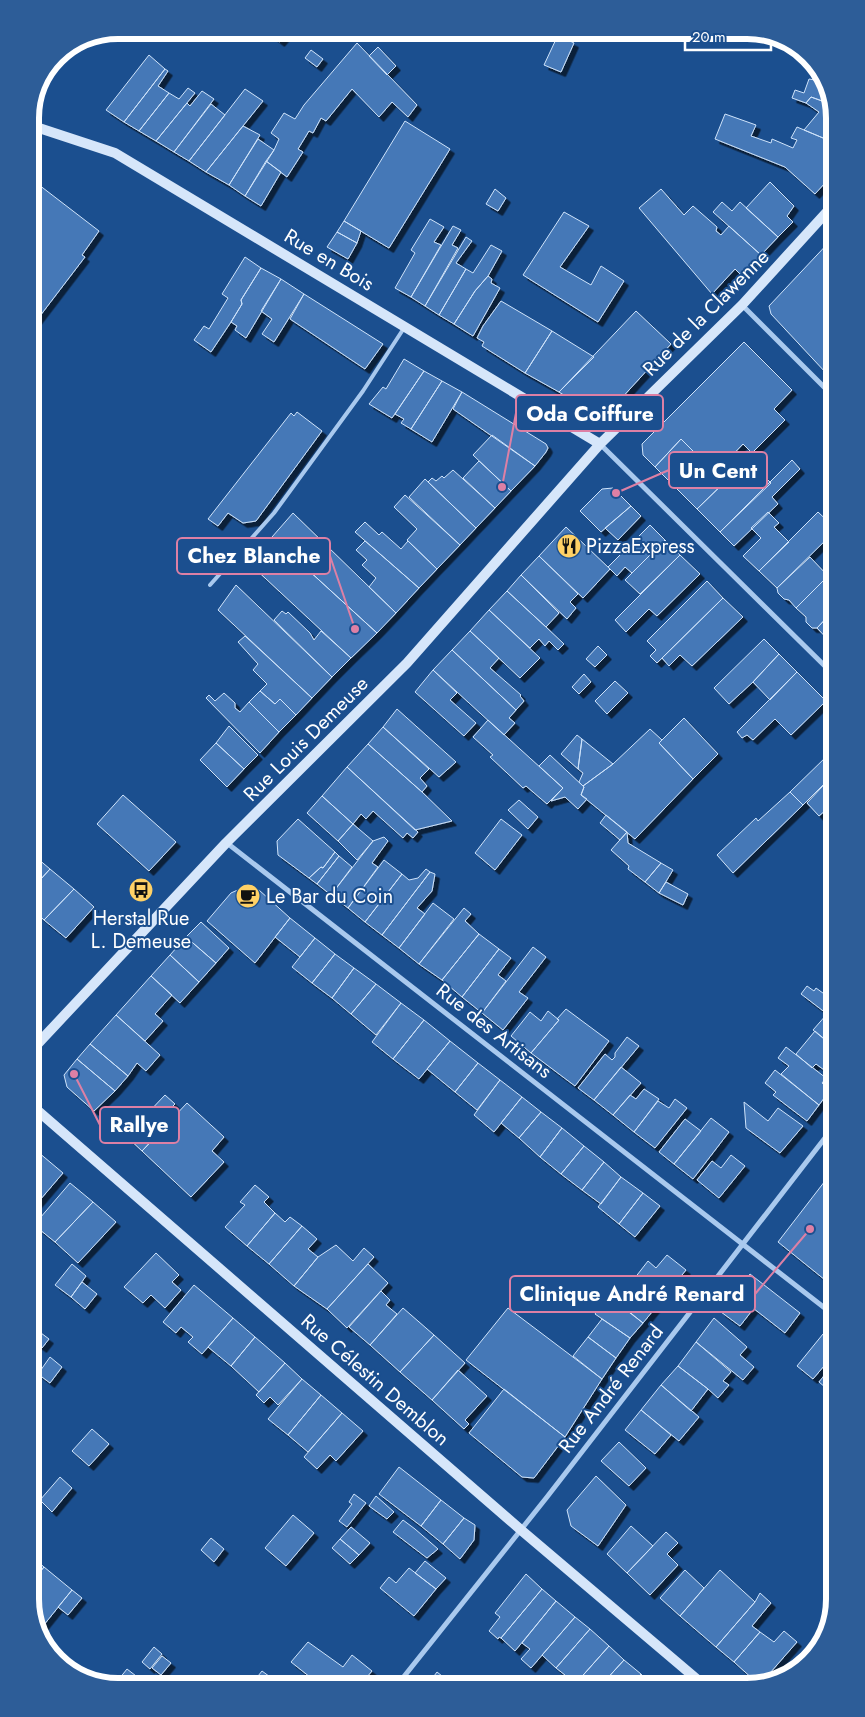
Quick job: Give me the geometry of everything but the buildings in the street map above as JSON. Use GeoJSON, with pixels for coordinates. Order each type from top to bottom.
{"type":"FeatureCollection","features":[{"type":"Feature","properties":{"kind":"street","name":"Rue en Bois"},"geometry":{"type":"LineString","coordinates":[[39,128],[115,153],[600,444]]}},
{"type":"Feature","properties":{"kind":"street","name":"Rue de la Clawenne"},"geometry":{"type":"LineString","coordinates":[[600,444],[742,304],[826,213]]}},
{"type":"Feature","properties":{"kind":"street"},"geometry":{"type":"LineString","coordinates":[[742,304],[826,389]]}},
{"type":"Feature","properties":{"kind":"street"},"geometry":{"type":"LineString","coordinates":[[600,444],[826,667]]}},
{"type":"Feature","properties":{"kind":"street","name":"Rue Louis Demeuse"},"geometry":{"type":"LineString","coordinates":[[39,1040],[226,843],[407,662],[600,444]]}},
{"type":"Feature","properties":{"kind":"street","name":"Rue des Artisans"},"geometry":{"type":"LineString","coordinates":[[226,843],[826,1309]]}},
{"type":"Feature","properties":{"kind":"street","name":"Rue Célestin Demblon"},"geometry":{"type":"LineString","coordinates":[[39,1112],[521,1530],[695,1678]]}},
{"type":"Feature","properties":{"kind":"street","name":"Rue André Renard"},"geometry":{"type":"LineString","coordinates":[[403,1678],[521,1530],[826,1137]]}},
{"type":"Feature","properties":{"kind":"lane"},"geometry":{"type":"LineString","coordinates":[[210,585],[274,513],[363,391],[406,326]]}},
{"type":"Feature","properties":{"kind":"place","name":"Oda Coiffure"},"geometry":{"type":"Point","coordinates":[502,487]}},
{"type":"Feature","properties":{"kind":"place","name":"Un Cent"},"geometry":{"type":"Point","coordinates":[616,493]}},
{"type":"Feature","properties":{"kind":"place","name":"PizzaExpress"},"geometry":{"type":"Point","coordinates":[569,546]}},
{"type":"Feature","properties":{"kind":"place","name":"Chez Blanche"},"geometry":{"type":"Point","coordinates":[355,629]}},
{"type":"Feature","properties":{"kind":"place","name":"Herstal Rue L. Demeuse"},"geometry":{"type":"Point","coordinates":[141,890]}},
{"type":"Feature","properties":{"kind":"place","name":"Le Bar du Coin"},"geometry":{"type":"Point","coordinates":[248,896]}},
{"type":"Feature","properties":{"kind":"place","name":"Rallye"},"geometry":{"type":"Point","coordinates":[74,1074]}},
{"type":"Feature","properties":{"kind":"place","name":"Clinique André Renard"},"geometry":{"type":"Point","coordinates":[810,1229]}}]}
